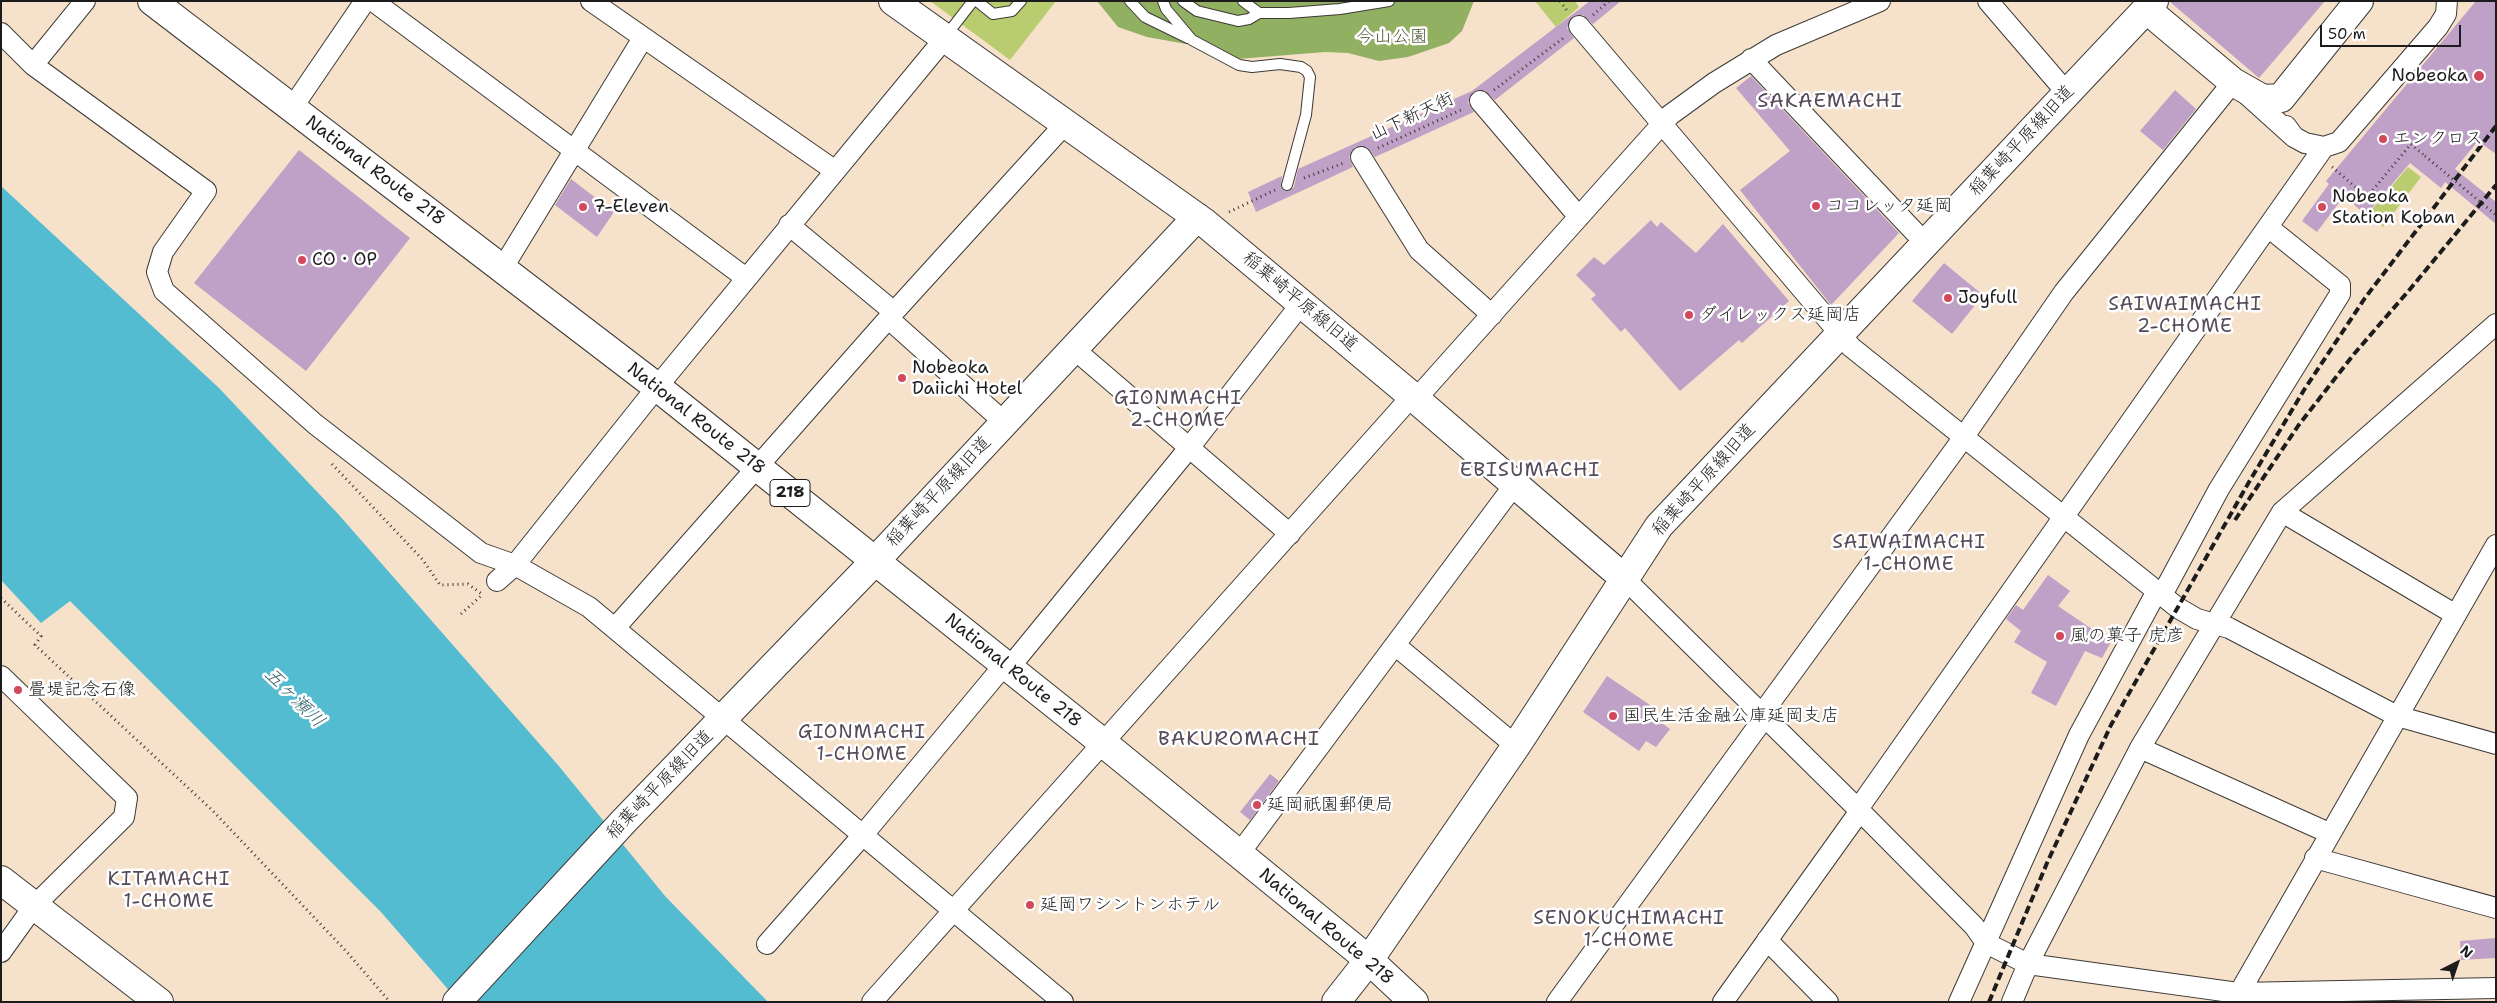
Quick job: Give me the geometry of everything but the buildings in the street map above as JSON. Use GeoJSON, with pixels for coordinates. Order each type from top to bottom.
{"type":"FeatureCollection","features":[{"type":"Feature","properties":{"kind":"main road","name":"National Route 218"},"geometry":{"type":"LineString","coordinates":[[152,1],[656,387],[1102,742],[1369,960],[1414,1002]]}},
{"type":"Feature","properties":{"kind":"main road"},"geometry":{"type":"LineString","coordinates":[[2150,5],[2233,82],[2263,99],[2281,98],[2359,1]]}},
{"type":"Feature","properties":{"kind":"main road"},"geometry":{"type":"LineString","coordinates":[[896,2],[1201,220]]}},
{"type":"Feature","properties":{"kind":"main road","name":"稲葉崎平原線旧道"},"geometry":{"type":"LineString","coordinates":[[457,1002],[624,821],[875,561],[1074,349],[1201,220],[1414,397],[1626,580],[1659,526],[2150,5]]}},
{"type":"Feature","properties":{"kind":"main road"},"geometry":{"type":"LineString","coordinates":[[1336,1002],[1369,960],[1516,746],[1626,580]]}},
{"type":"Feature","properties":{"kind":"main road"},"geometry":{"type":"LineString","coordinates":[[1,880],[159,1002]]}},
{"type":"Feature","properties":{"kind":"street"},"geometry":{"type":"LineString","coordinates":[[33,65],[85,1]]}},
{"type":"Feature","properties":{"kind":"street"},"geometry":{"type":"LineString","coordinates":[[292,108],[365,1]]}},
{"type":"Feature","properties":{"kind":"street"},"geometry":{"type":"LineString","coordinates":[[373,1],[746,278]]}},
{"type":"Feature","properties":{"kind":"street"},"geometry":{"type":"LineString","coordinates":[[591,1],[834,170]]}},
{"type":"Feature","properties":{"kind":"street"},"geometry":{"type":"LineString","coordinates":[[872,1002],[954,912],[1102,742],[1414,397],[1492,315],[1670,115],[1751,59],[1776,45],[1880,1]]}},
{"type":"Feature","properties":{"kind":"street"},"geometry":{"type":"LineString","coordinates":[[1988,1],[2067,93]]}},
{"type":"Feature","properties":{"kind":"street"},"geometry":{"type":"LineString","coordinates":[[1724,1002],[2321,151],[2340,142],[2438,27],[2446,14],[2447,1]]}},
{"type":"Feature","properties":{"kind":"street"},"geometry":{"type":"LineString","coordinates":[[1579,26],[1851,347],[2160,593],[2190,616],[2214,626],[2229,628],[2396,716],[2496,744]]}},
{"type":"Feature","properties":{"kind":"street"},"geometry":{"type":"LineString","coordinates":[[1,33],[33,65],[206,192],[162,252],[157,272],[164,291],[314,424],[481,553],[514,565],[589,607],[1062,1002]]}},
{"type":"Feature","properties":{"kind":"street"},"geometry":{"type":"LineString","coordinates":[[502,269],[644,38]]}},
{"type":"Feature","properties":{"kind":"street"},"geometry":{"type":"LineString","coordinates":[[497,581],[514,565],[656,387],[945,38]]}},
{"type":"Feature","properties":{"kind":"street"},"geometry":{"type":"LineString","coordinates":[[1751,59],[1925,243]]}},
{"type":"Feature","properties":{"kind":"street"},"geometry":{"type":"LineString","coordinates":[[1557,1002],[2064,292],[2233,82],[2294,137],[2321,151]]}},
{"type":"Feature","properties":{"kind":"street"},"geometry":{"type":"LineString","coordinates":[[2281,98],[2285,125],[2294,137]]}},
{"type":"Feature","properties":{"kind":"street"},"geometry":{"type":"LineString","coordinates":[[1480,101],[1579,217]]}},
{"type":"Feature","properties":{"kind":"street"},"geometry":{"type":"LineString","coordinates":[[614,628],[892,315],[1065,124]]}},
{"type":"Feature","properties":{"kind":"street"},"geometry":{"type":"LineString","coordinates":[[1360,157],[1419,250],[1492,315]]}},
{"type":"Feature","properties":{"kind":"street"},"geometry":{"type":"LineString","coordinates":[[789,225],[892,315],[1004,422]]}},
{"type":"Feature","properties":{"kind":"street"},"geometry":{"type":"LineString","coordinates":[[1959,1002],[2079,735],[2219,489],[2340,294],[2340,285],[2268,227]]}},
{"type":"Feature","properties":{"kind":"street"},"geometry":{"type":"LineString","coordinates":[[768,944],[1007,666],[1189,448],[1301,304]]}},
{"type":"Feature","properties":{"kind":"street"},"geometry":{"type":"LineString","coordinates":[[2012,1002],[2028,964],[2140,748],[2282,512],[2496,324]]}},
{"type":"Feature","properties":{"kind":"street"},"geometry":{"type":"LineString","coordinates":[[1074,349],[1290,534]]}},
{"type":"Feature","properties":{"kind":"street"},"geometry":{"type":"LineString","coordinates":[[1239,854],[1515,484]]}},
{"type":"Feature","properties":{"kind":"street"},"geometry":{"type":"LineString","coordinates":[[2282,512],[2456,614]]}},
{"type":"Feature","properties":{"kind":"street"},"geometry":{"type":"LineString","coordinates":[[2236,997],[2396,716],[2494,553]]}},
{"type":"Feature","properties":{"kind":"street"},"geometry":{"type":"LineString","coordinates":[[1626,580],[1859,810],[1974,926],[1986,943],[2028,964],[2236,997],[2496,988]]}},
{"type":"Feature","properties":{"kind":"street"},"geometry":{"type":"LineString","coordinates":[[1395,645],[1516,746]]}},
{"type":"Feature","properties":{"kind":"street"},"geometry":{"type":"LineString","coordinates":[[1,676],[127,798],[124,817],[34,906],[1,952]]}},
{"type":"Feature","properties":{"kind":"street"},"geometry":{"type":"LineString","coordinates":[[2140,748],[2329,834]]}},
{"type":"Feature","properties":{"kind":"street"},"geometry":{"type":"LineString","coordinates":[[2315,858],[2496,908]]}},
{"type":"Feature","properties":{"kind":"street"},"geometry":{"type":"LineString","coordinates":[[1767,940],[1828,1002]]}},
{"type":"Feature","properties":{"kind":"lane"},"geometry":{"type":"LineString","coordinates":[[945,38],[973,1]]}},
{"type":"Feature","properties":{"kind":"lane"},"geometry":{"type":"LineString","coordinates":[[977,1],[993,14],[1012,10],[1021,1]]}},
{"type":"Feature","properties":{"kind":"lane"},"geometry":{"type":"LineString","coordinates":[[1130,1],[1145,17],[1239,66],[1252,67],[1280,64],[1301,67],[1307,71],[1310,77],[1306,115],[1287,184]]}},
{"type":"Feature","properties":{"kind":"lane"},"geometry":{"type":"LineString","coordinates":[[1163,1],[1166,9],[1192,40]]}},
{"type":"Feature","properties":{"kind":"lane"},"geometry":{"type":"LineString","coordinates":[[1183,1],[1198,12],[1238,21],[1249,19],[1259,13],[1298,13],[1389,1]]}},
{"type":"Feature","properties":{"kind":"lane"},"geometry":{"type":"LineString","coordinates":[[1243,1],[1259,13]]}},
{"type":"Feature","properties":{"kind":"path","name":"山下新天街"},"geometry":{"type":"LineString","coordinates":[[1201,220],[1287,184],[1360,157],[1480,101],[1610,1]]}},
{"type":"Feature","properties":{"kind":"path"},"geometry":{"type":"LineString","coordinates":[[2321,151],[2367,197],[2411,144],[2496,214]]}},
{"type":"Feature","properties":{"kind":"path"},"geometry":{"type":"LineString","coordinates":[[327,458],[423,560],[440,585],[468,584],[482,595]]}},
{"type":"Feature","properties":{"kind":"path"},"geometry":{"type":"LineString","coordinates":[[462,614],[497,581]]}},
{"type":"Feature","properties":{"kind":"path"},"geometry":{"type":"LineString","coordinates":[[1,598],[41,636],[35,645],[212,811],[346,951],[390,1002]]}},
{"type":"Feature","properties":{"kind":"green space"},"geometry":{"type":"Polygon","coordinates":[[[930,1],[1056,1],[1010,60],[930,1]]]}},
{"type":"Feature","properties":{"kind":"green space","name":"今山公園"},"geometry":{"type":"Polygon","coordinates":[[[1097,1],[1474,1],[1462,31],[1449,43],[1408,57],[1379,61],[1348,53],[1325,52],[1238,59],[1220,50],[1147,37],[1118,27],[1097,1]]]}},
{"type":"Feature","properties":{"kind":"green space"},"geometry":{"type":"Polygon","coordinates":[[[1535,1],[1575,1],[1579,7],[1556,27],[1535,1]]]}},
{"type":"Feature","properties":{"kind":"green space"},"geometry":{"type":"Polygon","coordinates":[[[2408,167],[2421,177],[2383,227],[2368,214],[2408,167]]]}},
{"type":"Feature","properties":{"kind":"water","name":"五ヶ瀬川"},"geometry":{"type":"Polygon","coordinates":[[[1,186],[219,388],[339,515],[558,765],[665,896],[768,1002],[459,1002],[381,912],[70,601],[41,623],[1,580],[1,186]]]}},
{"type":"Feature","properties":{"kind":"railway"},"geometry":{"type":"LineString","coordinates":[[1989,1002],[2047,863],[2111,725],[2249,482],[2304,390],[2365,298],[2496,126]]}},
{"type":"Feature","properties":{"kind":"railway"},"geometry":{"type":"LineString","coordinates":[[2235,520],[2298,426],[2354,354],[2496,185]]}},
{"type":"Feature","properties":{"kind":"place","name":"Nobeoka"},"geometry":{"type":"Point","coordinates":[2479,76]}},
{"type":"Feature","properties":{"kind":"place","name":"エンクロス"},"geometry":{"type":"Point","coordinates":[2383,139]}},
{"type":"Feature","properties":{"kind":"place","name":"ココレッタ延岡"},"geometry":{"type":"Point","coordinates":[1816,206]}},
{"type":"Feature","properties":{"kind":"place","name":"7-Eleven"},"geometry":{"type":"Point","coordinates":[583,207]}},
{"type":"Feature","properties":{"kind":"place","name":"Nobeoka Station Koban"},"geometry":{"type":"Point","coordinates":[2322,207]}},
{"type":"Feature","properties":{"kind":"place","name":"CO・OP"},"geometry":{"type":"Point","coordinates":[302,260]}},
{"type":"Feature","properties":{"kind":"place","name":"Joyfull"},"geometry":{"type":"Point","coordinates":[1948,298]}},
{"type":"Feature","properties":{"kind":"place","name":"ダイレックス延岡店"},"geometry":{"type":"Point","coordinates":[1689,315]}},
{"type":"Feature","properties":{"kind":"place","name":"Nobeoka Daiichi Hotel"},"geometry":{"type":"Point","coordinates":[902,378]}},
{"type":"Feature","properties":{"kind":"place","name":"風の菓子 虎彦"},"geometry":{"type":"Point","coordinates":[2060,636]}},
{"type":"Feature","properties":{"kind":"place","name":"畳堤記念石像"},"geometry":{"type":"Point","coordinates":[18,690]}},
{"type":"Feature","properties":{"kind":"place","name":"国民生活金融公庫延岡支店"},"geometry":{"type":"Point","coordinates":[1613,716]}},
{"type":"Feature","properties":{"kind":"place","name":"延岡祇園郵便局"},"geometry":{"type":"Point","coordinates":[1257,805]}},
{"type":"Feature","properties":{"kind":"place","name":"延岡ワシントンホテル"},"geometry":{"type":"Point","coordinates":[1030,905]}},
{"type":"Feature","properties":{"kind":"district","name":"SAKAEMACHI"},"geometry":{"type":"Point","coordinates":[1830,102]}},
{"type":"Feature","properties":{"kind":"district","name":"SAIWAIMACHI 2-CHOME"},"geometry":{"type":"Point","coordinates":[2185,316]}},
{"type":"Feature","properties":{"kind":"district","name":"GIONMACHI 2-CHOME"},"geometry":{"type":"Point","coordinates":[1178,410]}},
{"type":"Feature","properties":{"kind":"district","name":"EBISUMACHI"},"geometry":{"type":"Point","coordinates":[1530,471]}},
{"type":"Feature","properties":{"kind":"district","name":"SAIWAIMACHI 1-CHOME"},"geometry":{"type":"Point","coordinates":[1909,554]}},
{"type":"Feature","properties":{"kind":"district","name":"BAKUROMACHI"},"geometry":{"type":"Point","coordinates":[1239,740]}},
{"type":"Feature","properties":{"kind":"district","name":"GIONMACHI 1-CHOME"},"geometry":{"type":"Point","coordinates":[862,744]}},
{"type":"Feature","properties":{"kind":"district","name":"KITAMACHI 1-CHOME"},"geometry":{"type":"Point","coordinates":[169,891]}},
{"type":"Feature","properties":{"kind":"district","name":"SENOKUCHIMACHI 1-CHOME"},"geometry":{"type":"Point","coordinates":[1629,930]}}]}
